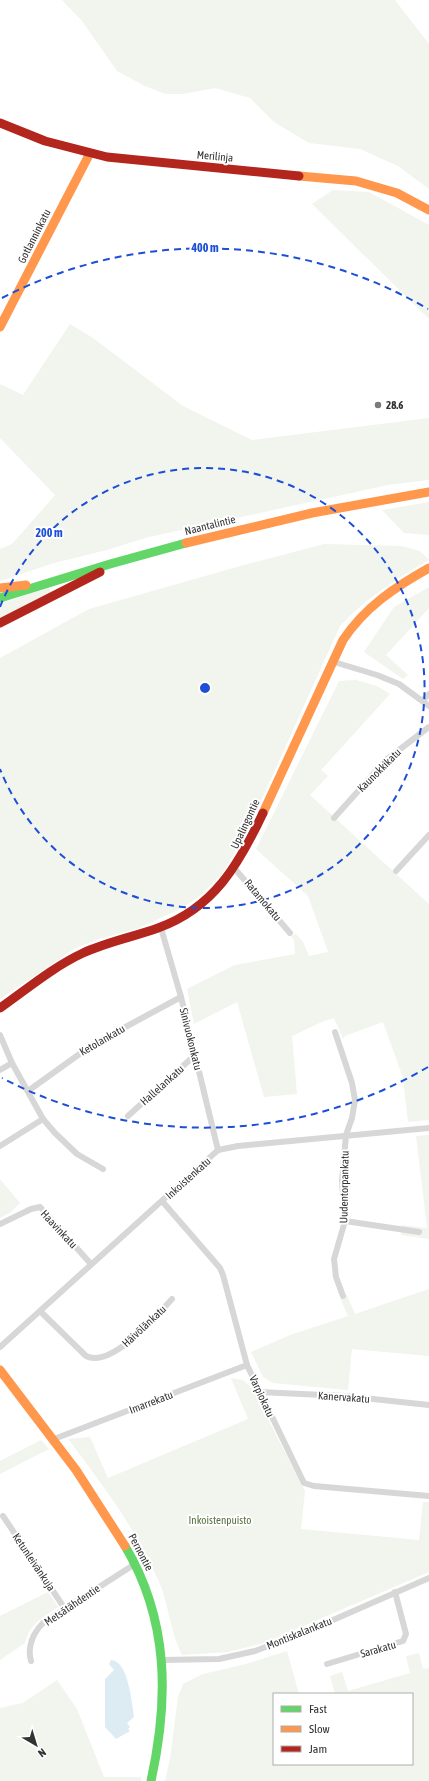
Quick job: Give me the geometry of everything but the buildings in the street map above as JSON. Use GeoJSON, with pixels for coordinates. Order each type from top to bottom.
{"type":"FeatureCollection","features":[{"type":"Feature","properties":{"kind":"street","name":"Merilinja"},"geometry":{"type":"LineString","coordinates":[[0,123],[33,138],[89,155],[123,160],[356,181],[397,193],[429,210]]}},
{"type":"Feature","properties":{"kind":"street","name":"Gotlanninkatu"},"geometry":{"type":"LineString","coordinates":[[0,327],[89,155]]}},
{"type":"Feature","properties":{"kind":"street","name":"Naantalintie"},"geometry":{"type":"LineString","coordinates":[[0,598],[49,582],[207,538],[296,517],[429,492]]}},
{"type":"Feature","properties":{"kind":"street"},"geometry":{"type":"LineString","coordinates":[[0,623],[122,561]]}},
{"type":"Feature","properties":{"kind":"street","name":"Upalingontie"},"geometry":{"type":"LineString","coordinates":[[0,1008],[65,963],[83,953],[172,923],[195,908],[217,888],[242,858],[350,627],[364,612],[389,591],[429,568]]}},
{"type":"Feature","properties":{"kind":"street"},"geometry":{"type":"LineString","coordinates":[[0,588],[49,582]]}},
{"type":"Feature","properties":{"kind":"street"},"geometry":{"type":"LineString","coordinates":[[334,662],[377,675],[399,684],[423,700],[429,706]]}},
{"type":"Feature","properties":{"kind":"street"},"geometry":{"type":"LineString","coordinates":[[423,700],[429,694]]}},
{"type":"Feature","properties":{"kind":"street","name":"Kaunokkikatu"},"geometry":{"type":"LineString","coordinates":[[334,818],[386,760],[429,727]]}},
{"type":"Feature","properties":{"kind":"street"},"geometry":{"type":"LineString","coordinates":[[396,871],[429,834]]}},
{"type":"Feature","properties":{"kind":"street","name":"Ratamokatu"},"geometry":{"type":"LineString","coordinates":[[234,869],[290,932]]}},
{"type":"Feature","properties":{"kind":"street","name":"Sinivuokonkatu"},"geometry":{"type":"LineString","coordinates":[[160,928],[180,997],[218,1150]]}},
{"type":"Feature","properties":{"kind":"street","name":"Ketolankatu"},"geometry":{"type":"LineString","coordinates":[[28,1091],[92,1045],[180,997]]}},
{"type":"Feature","properties":{"kind":"street","name":"Uudentorpankatu"},"geometry":{"type":"LineString","coordinates":[[335,1032],[352,1083],[355,1100],[352,1118],[346,1135],[342,1181],[345,1221],[334,1260],[336,1277],[343,1296]]}},
{"type":"Feature","properties":{"kind":"street"},"geometry":{"type":"LineString","coordinates":[[0,1035],[12,1063],[43,1119],[55,1134],[77,1154],[103,1169]]}},
{"type":"Feature","properties":{"kind":"street","name":"Hallelankatu"},"geometry":{"type":"LineString","coordinates":[[128,1116],[195,1055]]}},
{"type":"Feature","properties":{"kind":"street"},"geometry":{"type":"LineString","coordinates":[[0,1070],[12,1063]]}},
{"type":"Feature","properties":{"kind":"street"},"geometry":{"type":"LineString","coordinates":[[0,1146],[43,1119]]}},
{"type":"Feature","properties":{"kind":"street","name":"Inkoistenkatu"},"geometry":{"type":"LineString","coordinates":[[0,1347],[218,1150],[238,1146],[429,1128]]}},
{"type":"Feature","properties":{"kind":"street","name":"Varpiokatu"},"geometry":{"type":"LineString","coordinates":[[162,1201],[220,1268],[247,1365],[304,1483],[314,1486],[429,1496]]}},
{"type":"Feature","properties":{"kind":"street","name":"Haavinkatu"},"geometry":{"type":"LineString","coordinates":[[0,1224],[31,1209],[40,1207],[91,1264]]}},
{"type":"Feature","properties":{"kind":"street"},"geometry":{"type":"LineString","coordinates":[[345,1221],[419,1232]]}},
{"type":"Feature","properties":{"kind":"street","name":"Häivölänkatu"},"geometry":{"type":"LineString","coordinates":[[40,1311],[86,1356],[95,1359],[110,1354],[125,1345],[172,1299]]}},
{"type":"Feature","properties":{"kind":"street","name":"Imarrekatu"},"geometry":{"type":"LineString","coordinates":[[54,1440],[247,1365]]}},
{"type":"Feature","properties":{"kind":"street","name":"Pernontie"},"geometry":{"type":"LineString","coordinates":[[0,1370],[54,1440],[101,1506],[135,1564],[151,1605],[156,1624],[161,1660],[162,1686],[160,1724],[151,1781]]}},
{"type":"Feature","properties":{"kind":"street","name":"Kanervakatu"},"geometry":{"type":"LineString","coordinates":[[259,1392],[345,1396],[429,1405]]}},
{"type":"Feature","properties":{"kind":"street","name":"Ketunleivänkuja"},"geometry":{"type":"LineString","coordinates":[[3,1516],[65,1608]]}},
{"type":"Feature","properties":{"kind":"street","name":"Metsätähdentie"},"geometry":{"type":"LineString","coordinates":[[31,1661],[29,1655],[30,1644],[38,1629],[65,1608],[135,1564]]}},
{"type":"Feature","properties":{"kind":"street","name":"Montiskalankatu"},"geometry":{"type":"LineString","coordinates":[[161,1660],[219,1658],[255,1651],[429,1578]]}},
{"type":"Feature","properties":{"kind":"street","name":"Sarakatu"},"geometry":{"type":"LineString","coordinates":[[327,1664],[403,1641],[406,1634],[396,1592]]}},
{"type":"Feature","properties":{"kind":"green space"},"geometry":{"type":"Polygon","coordinates":[[[62,0],[395,0],[429,44],[429,189],[398,166],[360,149],[309,143],[274,122],[250,98],[215,88],[183,94],[165,94],[145,86],[117,71],[82,21],[62,0]]]}},
{"type":"Feature","properties":{"kind":"green space"},"geometry":{"type":"Polygon","coordinates":[[[333,190],[369,192],[429,225],[429,319],[312,204],[333,190]]]}},
{"type":"Feature","properties":{"kind":"green space"},"geometry":{"type":"Polygon","coordinates":[[[70,324],[93,338],[183,406],[252,440],[429,418],[429,480],[388,485],[149,537],[107,550],[54,563],[0,581],[0,549],[12,544],[55,495],[0,438],[0,384],[23,395],[70,324]]]}},
{"type":"Feature","properties":{"kind":"green space"},"geometry":{"type":"Polygon","coordinates":[[[429,502],[429,535],[404,533],[382,510],[429,502]]]}},
{"type":"Feature","properties":{"kind":"green space"},"geometry":{"type":"Polygon","coordinates":[[[324,544],[402,546],[420,551],[429,560],[405,574],[371,598],[340,626],[247,832],[222,874],[201,895],[184,907],[137,929],[99,939],[76,948],[0,999],[0,658],[89,609],[324,544]]]}},
{"type":"Feature","properties":{"kind":"green space"},"geometry":{"type":"Polygon","coordinates":[[[49,587],[51,593],[0,619],[0,604],[49,587]]]}},
{"type":"Feature","properties":{"kind":"green space"},"geometry":{"type":"Polygon","coordinates":[[[429,587],[429,608],[386,655],[408,675],[403,679],[364,652],[394,607],[429,587]]]}},
{"type":"Feature","properties":{"kind":"green space"},"geometry":{"type":"Polygon","coordinates":[[[356,680],[377,686],[390,694],[321,770],[328,776],[310,795],[429,904],[429,1120],[408,1122],[403,1078],[383,1022],[345,1036],[343,1039],[334,1018],[292,1036],[297,1094],[264,1097],[237,1002],[194,1024],[187,989],[235,965],[295,954],[294,940],[291,936],[296,934],[303,942],[309,956],[328,952],[308,896],[256,849],[339,681],[356,680]]]}},
{"type":"Feature","properties":{"kind":"green space"},"geometry":{"type":"Polygon","coordinates":[[[429,1135],[429,1239],[401,1235],[402,1225],[427,1228],[416,1136],[429,1135]]]}},
{"type":"Feature","properties":{"kind":"green space"},"geometry":{"type":"Polygon","coordinates":[[[0,1179],[20,1203],[11,1212],[0,1218],[0,1179]]]}},
{"type":"Feature","properties":{"kind":"green space"},"geometry":{"type":"Polygon","coordinates":[[[429,1289],[429,1356],[352,1349],[348,1390],[273,1383],[263,1377],[251,1352],[290,1335],[348,1316],[340,1298],[347,1295],[355,1314],[429,1289]]]}},
{"type":"Feature","properties":{"kind":"green space","name":"Inkoistenpuisto"},"geometry":{"type":"Polygon","coordinates":[[[231,1378],[243,1380],[252,1388],[305,1491],[301,1529],[419,1540],[423,1502],[429,1502],[429,1572],[264,1643],[228,1652],[182,1655],[175,1637],[159,1582],[140,1544],[118,1508],[68,1439],[90,1437],[108,1478],[248,1419],[231,1378]]]}},
{"type":"Feature","properties":{"kind":"green space"},"geometry":{"type":"Polygon","coordinates":[[[41,1440],[49,1449],[0,1474],[0,1461],[41,1440]]]}},
{"type":"Feature","properties":{"kind":"green space"},"geometry":{"type":"Polygon","coordinates":[[[48,1592],[58,1607],[33,1626],[25,1643],[0,1660],[0,1616],[48,1592]]]}},
{"type":"Feature","properties":{"kind":"green space"},"geometry":{"type":"Polygon","coordinates":[[[287,1651],[299,1693],[273,1693],[273,1765],[413,1765],[413,1693],[335,1693],[330,1676],[342,1672],[348,1691],[410,1673],[406,1656],[419,1653],[423,1669],[429,1668],[429,1781],[165,1781],[170,1759],[178,1697],[183,1684],[203,1674],[246,1664],[287,1651]]]}},
{"type":"Feature","properties":{"kind":"green space"},"geometry":{"type":"Polygon","coordinates":[[[57,1680],[77,1709],[104,1777],[141,1777],[141,1781],[0,1781],[0,1708],[23,1703],[57,1680]]]}},
{"type":"Feature","properties":{"kind":"shaded area"},"geometry":{"type":"Polygon","coordinates":[[[111,1660],[117,1662],[125,1674],[134,1717],[127,1723],[130,1727],[128,1729],[130,1731],[116,1739],[105,1727],[105,1679],[114,1670],[109,1664],[111,1660]]]}},
{"type":"Feature","properties":{"kind":"traffic: fast"},"geometry":{"type":"LineString","coordinates":[[0,598],[110,564],[186,543]]}},
{"type":"Feature","properties":{"kind":"traffic: fast"},"geometry":{"type":"LineString","coordinates":[[125,1546],[139,1574],[150,1602],[157,1631],[161,1660],[161,1720],[151,1781]]}},
{"type":"Feature","properties":{"kind":"traffic: slow"},"geometry":{"type":"LineString","coordinates":[[0,327],[89,155]]}},
{"type":"Feature","properties":{"kind":"traffic: slow"},"geometry":{"type":"LineString","coordinates":[[299,176],[356,181],[397,193],[429,210]]}},
{"type":"Feature","properties":{"kind":"traffic: slow"},"geometry":{"type":"LineString","coordinates":[[186,543],[312,513],[429,492]]}},
{"type":"Feature","properties":{"kind":"traffic: slow"},"geometry":{"type":"LineString","coordinates":[[263,813],[343,640],[371,608],[393,590],[429,568]]}},
{"type":"Feature","properties":{"kind":"traffic: slow"},"geometry":{"type":"LineString","coordinates":[[0,588],[26,585]]}},
{"type":"Feature","properties":{"kind":"traffic: slow"},"geometry":{"type":"LineString","coordinates":[[0,1370],[76,1470],[125,1546]]}},
{"type":"Feature","properties":{"kind":"traffic: jam"},"geometry":{"type":"LineString","coordinates":[[0,123],[45,141],[107,157],[299,176]]}},
{"type":"Feature","properties":{"kind":"traffic: jam"},"geometry":{"type":"LineString","coordinates":[[0,623],[100,572]]}},
{"type":"Feature","properties":{"kind":"traffic: jam"},"geometry":{"type":"LineString","coordinates":[[0,1008],[51,972],[83,953],[158,928],[195,909],[210,896],[234,867],[263,813]]}},
{"type":"Feature","properties":{"kind":"place","name":"28.6"},"geometry":{"type":"Point","coordinates":[378,405]}}]}
